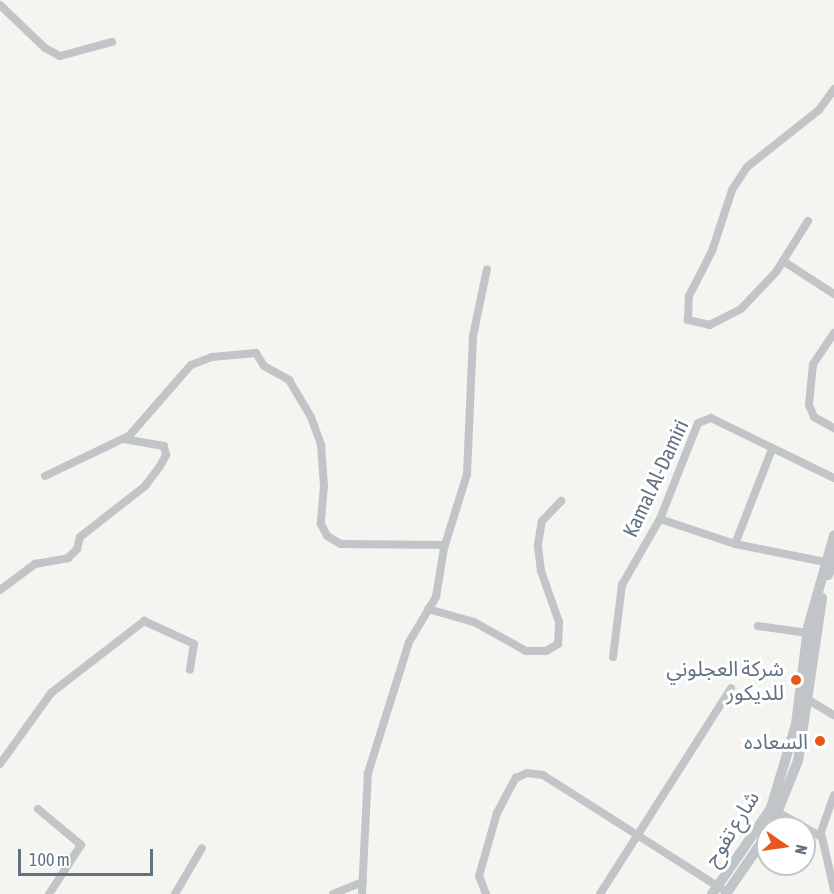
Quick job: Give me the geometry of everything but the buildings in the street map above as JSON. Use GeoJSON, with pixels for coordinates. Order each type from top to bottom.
{"type":"FeatureCollection","features":[{"type":"Feature","properties":{"kind":"street"},"geometry":{"type":"LineString","coordinates":[[0,4],[45,48],[60,56],[112,42]]}},
{"type":"Feature","properties":{"kind":"street"},"geometry":{"type":"LineString","coordinates":[[808,221],[783,261],[741,309],[710,325],[688,320],[689,296],[712,251],[732,190],[747,167],[819,111],[834,88]]}},
{"type":"Feature","properties":{"kind":"street"},"geometry":{"type":"LineString","coordinates":[[783,261],[834,294]]}},
{"type":"Feature","properties":{"kind":"street"},"geometry":{"type":"LineString","coordinates":[[362,894],[362,822],[368,773],[409,642],[441,581],[445,545],[467,474],[473,336],[487,269]]}},
{"type":"Feature","properties":{"kind":"street"},"geometry":{"type":"LineString","coordinates":[[834,333],[811,370],[809,405],[814,417],[834,428]]}},
{"type":"Feature","properties":{"kind":"street"},"geometry":{"type":"LineString","coordinates":[[45,476],[135,432],[175,379],[191,364],[212,357],[256,353],[264,366],[289,380],[311,417],[321,445],[321,524],[327,536],[341,544],[445,545]]}},
{"type":"Feature","properties":{"kind":"street","name":"Kamal Al-Damiri"},"geometry":{"type":"LineString","coordinates":[[613,657],[622,585],[660,519],[698,423],[704,418],[711,418],[834,478]]}},
{"type":"Feature","properties":{"kind":"street"},"geometry":{"type":"LineString","coordinates":[[0,590],[35,564],[68,558],[77,549],[80,537],[146,486],[166,455],[164,446],[124,439]]}},
{"type":"Feature","properties":{"kind":"street"},"geometry":{"type":"LineString","coordinates":[[735,544],[772,449]]}},
{"type":"Feature","properties":{"kind":"street"},"geometry":{"type":"LineString","coordinates":[[428,609],[474,622],[526,651],[546,651],[558,644],[559,622],[541,570],[538,545],[542,521],[561,501]]}},
{"type":"Feature","properties":{"kind":"street"},"geometry":{"type":"LineString","coordinates":[[660,519],[735,544],[829,560],[816,630],[798,761],[777,816]]}},
{"type":"Feature","properties":{"kind":"street","name":"شارع تفوح"},"geometry":{"type":"LineString","coordinates":[[715,890],[771,808],[796,724],[808,633],[834,536]]}},
{"type":"Feature","properties":{"kind":"street"},"geometry":{"type":"LineString","coordinates":[[0,764],[51,693],[144,621],[194,644],[190,670]]}},
{"type":"Feature","properties":{"kind":"street"},"geometry":{"type":"LineString","coordinates":[[758,626],[808,633]]}},
{"type":"Feature","properties":{"kind":"street"},"geometry":{"type":"LineString","coordinates":[[600,894],[731,688]]}},
{"type":"Feature","properties":{"kind":"street"},"geometry":{"type":"LineString","coordinates":[[807,699],[834,715]]}},
{"type":"Feature","properties":{"kind":"street"},"geometry":{"type":"LineString","coordinates":[[486,894],[479,876],[497,813],[516,778],[527,774],[543,775],[638,835],[715,890],[727,893],[756,851]]}},
{"type":"Feature","properties":{"kind":"street"},"geometry":{"type":"LineString","coordinates":[[834,795],[820,835],[834,890]]}},
{"type":"Feature","properties":{"kind":"street"},"geometry":{"type":"LineString","coordinates":[[38,809],[81,845],[49,894]]}},
{"type":"Feature","properties":{"kind":"street"},"geometry":{"type":"LineString","coordinates":[[779,813],[820,835]]}},
{"type":"Feature","properties":{"kind":"street"},"geometry":{"type":"LineString","coordinates":[[175,894],[202,848]]}},
{"type":"Feature","properties":{"kind":"street"},"geometry":{"type":"LineString","coordinates":[[333,894],[363,882]]}},
{"type":"Feature","properties":{"kind":"place","name":"شركة العجلوني للديكور"},"geometry":{"type":"Point","coordinates":[796,680]}},
{"type":"Feature","properties":{"kind":"place","name":"السعاده"},"geometry":{"type":"Point","coordinates":[820,741]}}]}
